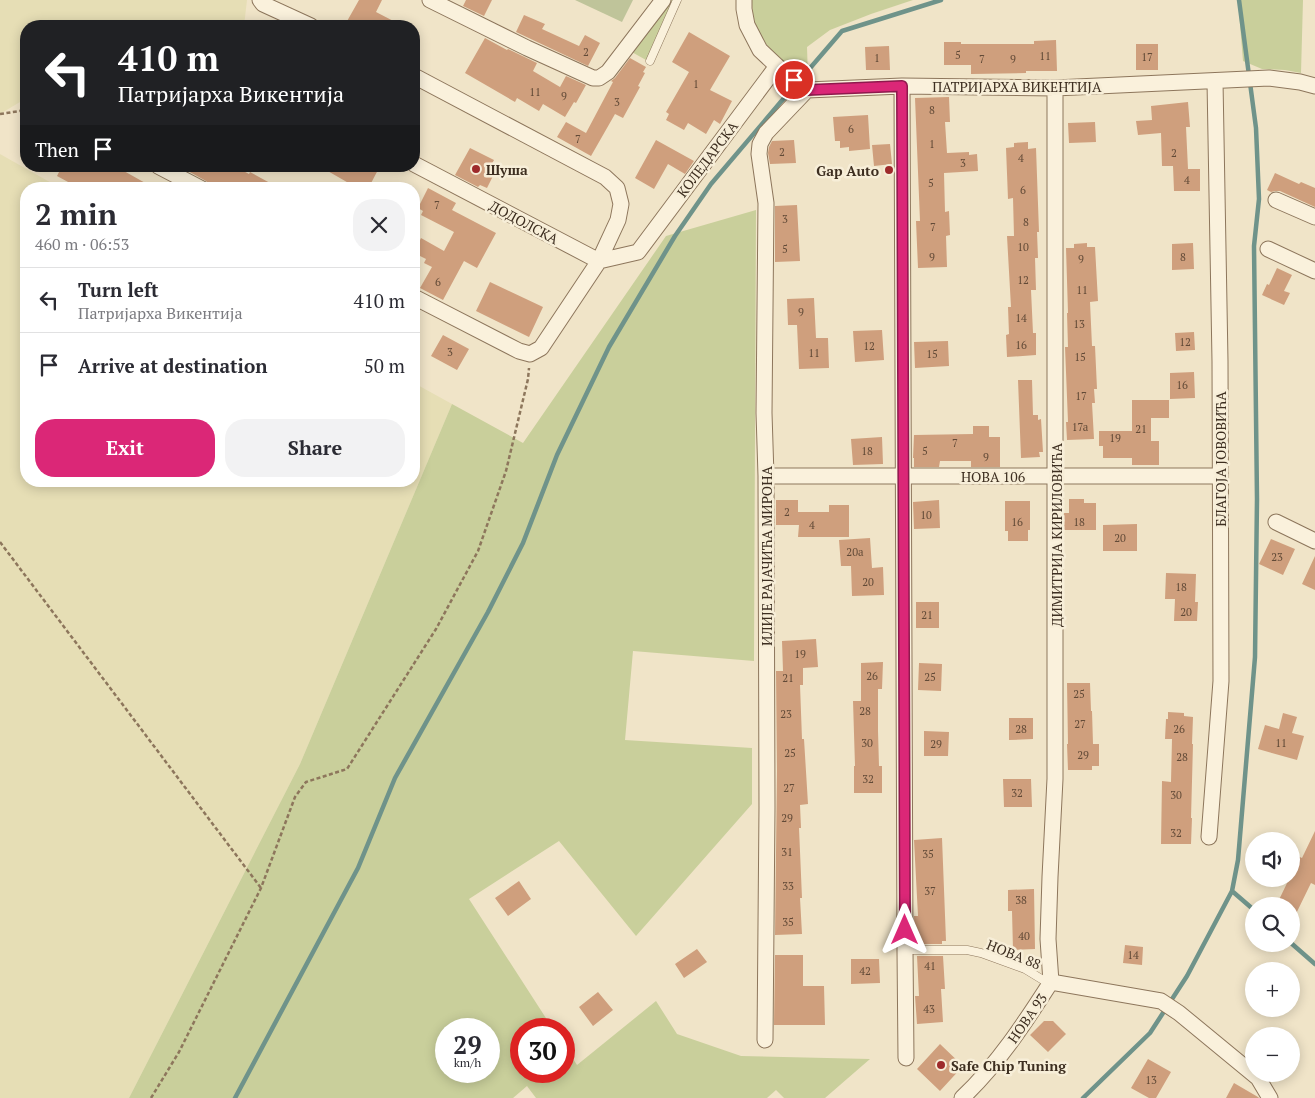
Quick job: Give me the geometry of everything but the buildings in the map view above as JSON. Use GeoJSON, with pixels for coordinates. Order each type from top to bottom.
{"type":"FeatureCollection","features":[{"type":"Feature","properties":{"kind":"street"},"geometry":{"type":"LineString","coordinates":[[260,0],[263,4],[298,20]]}},
{"type":"Feature","properties":{"kind":"street"},"geometry":{"type":"LineString","coordinates":[[430,0],[527,48],[593,78],[599,78],[608,72],[663,0]]}},
{"type":"Feature","properties":{"kind":"street"},"geometry":{"type":"LineString","coordinates":[[744,0],[747,24],[760,50],[807,90]]}},
{"type":"Feature","properties":{"kind":"street","name":"КОЛЕДАРСКА"},"geometry":{"type":"LineString","coordinates":[[638,252],[777,66]]}},
{"type":"Feature","properties":{"kind":"street","name":"ПАТРИЈАРХА ВИКЕНТИЈА"},"geometry":{"type":"LineString","coordinates":[[807,90],[902,86],[1055,88],[1269,78],[1315,86]]}},
{"type":"Feature","properties":{"kind":"street"},"geometry":{"type":"LineString","coordinates":[[420,79],[606,177],[616,188],[621,204],[618,220],[599,261],[542,348],[530,354],[519,351],[420,300]]}},
{"type":"Feature","properties":{"kind":"street","name":"БЛАГОЈА ЈОВОВИЋА"},"geometry":{"type":"LineString","coordinates":[[1209,837],[1221,681],[1220,361],[1215,81]]}},
{"type":"Feature","properties":{"kind":"street"},"geometry":{"type":"LineString","coordinates":[[902,86],[906,1058]]}},
{"type":"Feature","properties":{"kind":"street","name":"ДИМИТРИЈА КИРИЛОВИЋА"},"geometry":{"type":"LineString","coordinates":[[1051,982],[1048,939],[1056,779],[1055,88]]}},
{"type":"Feature","properties":{"kind":"street","name":"ИЛИЈЕ РАЈАЧИЋА МИРОНА"},"geometry":{"type":"LineString","coordinates":[[765,1040],[767,817],[764,404],[766,203],[759,154],[760,144],[766,133],[807,90]]}},
{"type":"Feature","properties":{"kind":"street","name":"ДОДОЛСКА"},"geometry":{"type":"LineString","coordinates":[[420,167],[599,261]]}},
{"type":"Feature","properties":{"kind":"street"},"geometry":{"type":"LineString","coordinates":[[169,172],[189,182]]}},
{"type":"Feature","properties":{"kind":"street"},"geometry":{"type":"LineString","coordinates":[[1276,200],[1315,217]]}},
{"type":"Feature","properties":{"kind":"street"},"geometry":{"type":"LineString","coordinates":[[611,235],[617,244],[625,249],[638,252]]}},
{"type":"Feature","properties":{"kind":"street"},"geometry":{"type":"LineString","coordinates":[[1268,249],[1315,271]]}},
{"type":"Feature","properties":{"kind":"street"},"geometry":{"type":"LineString","coordinates":[[599,261],[638,252]]}},
{"type":"Feature","properties":{"kind":"street","name":"НОВА 106"},"geometry":{"type":"LineString","coordinates":[[766,476],[1220,476]]}},
{"type":"Feature","properties":{"kind":"street"},"geometry":{"type":"LineString","coordinates":[[1276,522],[1315,541]]}},
{"type":"Feature","properties":{"kind":"street"},"geometry":{"type":"LineString","coordinates":[[1051,982],[1161,1001],[1179,1013],[1258,1078],[1270,1098]]}},
{"type":"Feature","properties":{"kind":"street","name":"НОВА 93"},"geometry":{"type":"LineString","coordinates":[[962,1098],[977,1083],[1019,1032],[1051,982]]}},
{"type":"Feature","properties":{"kind":"lane"},"geometry":{"type":"LineString","coordinates":[[650,61],[677,0]]}},
{"type":"Feature","properties":{"kind":"lane","name":"НОВА 88"},"geometry":{"type":"LineString","coordinates":[[905,950],[967,950],[981,953],[1025,969],[1048,983],[1051,982]]}},
{"type":"Feature","properties":{"kind":"path"},"geometry":{"type":"LineString","coordinates":[[0,114],[20,111]]}},
{"type":"Feature","properties":{"kind":"path"},"geometry":{"type":"LineString","coordinates":[[151,1098],[179,1052],[261,888],[295,797],[306,782],[347,769],[436,630],[478,551],[506,470],[528,380],[530,354]]}},
{"type":"Feature","properties":{"kind":"path"},"geometry":{"type":"LineString","coordinates":[[0,542],[261,888]]}},
{"type":"Feature","properties":{"kind":"shaded area"},"geometry":{"type":"Polygon","coordinates":[[[0,0],[247,0],[245,20],[20,20],[20,102],[0,114],[0,0]]]}},
{"type":"Feature","properties":{"kind":"shaded area"},"geometry":{"type":"Polygon","coordinates":[[[0,154],[20,165],[20,172],[32,172],[50,182],[20,182],[20,487],[417,487],[300,764],[129,1098],[0,1098],[0,154]]]}},
{"type":"Feature","properties":{"kind":"shaded area"},"geometry":{"type":"Polygon","coordinates":[[[420,386],[452,404],[420,480],[420,386]]]}},
{"type":"Feature","properties":{"kind":"green space"},"geometry":{"type":"Polygon","coordinates":[[[575,0],[633,0],[622,22],[575,0]]]}},
{"type":"Feature","properties":{"kind":"green space"},"geometry":{"type":"Polygon","coordinates":[[[668,0],[673,0],[646,60],[630,51],[668,0]]]}},
{"type":"Feature","properties":{"kind":"green space"},"geometry":{"type":"Polygon","coordinates":[[[752,0],[913,0],[830,30],[807,47],[808,77],[786,63],[768,46],[756,25],[752,0]]]}},
{"type":"Feature","properties":{"kind":"green space"},"geometry":{"type":"Polygon","coordinates":[[[1238,0],[1303,0],[1301,73],[1262,69],[1243,61],[1238,0]]]}},
{"type":"Feature","properties":{"kind":"green space"},"geometry":{"type":"Polygon","coordinates":[[[756,210],[754,661],[633,651],[625,740],[752,748],[752,804],[636,936],[559,841],[469,899],[546,1018],[510,1018],[510,1083],[575,1083],[575,1062],[577,1065],[656,1001],[677,1034],[741,1056],[870,1059],[825,1098],[784,1098],[776,1090],[767,1098],[536,1098],[527,1086],[513,1098],[129,1098],[300,764],[417,487],[420,487],[420,480],[452,404],[523,443],[666,236],[756,210]]]}},
{"type":"Feature","properties":{"kind":"waterway"},"geometry":{"type":"LineString","coordinates":[[805,74],[842,31],[941,0]]}},
{"type":"Feature","properties":{"kind":"waterway"},"geometry":{"type":"LineString","coordinates":[[1083,1098],[1150,1033],[1187,976],[1232,891],[1238,860],[1255,657],[1257,499],[1254,246],[1259,199],[1256,128],[1239,0]]}},
{"type":"Feature","properties":{"kind":"waterway"},"geometry":{"type":"LineString","coordinates":[[235,1098],[358,868],[395,778],[488,612],[523,543],[557,455],[609,347],[675,236],[711,184],[790,91]]}},
{"type":"Feature","properties":{"kind":"waterway"},"geometry":{"type":"LineString","coordinates":[[1232,891],[1245,902]]}},
{"type":"Feature","properties":{"kind":"waterway"},"geometry":{"type":"LineString","coordinates":[[1300,951],[1315,964]]}},
{"type":"Feature","properties":{"kind":"place","name":"Шуша"},"geometry":{"type":"Point","coordinates":[476,169]}},
{"type":"Feature","properties":{"kind":"place","name":"Gap Auto"},"geometry":{"type":"Point","coordinates":[889,170]}},
{"type":"Feature","properties":{"kind":"place","name":"Safe Chip Tuning"},"geometry":{"type":"Point","coordinates":[941,1065]}},
{"type":"Feature","properties":{"kind":"route"},"geometry":{"type":"LineString","coordinates":[[794,80],[807,90],[902,86],[905,930]]}}]}
